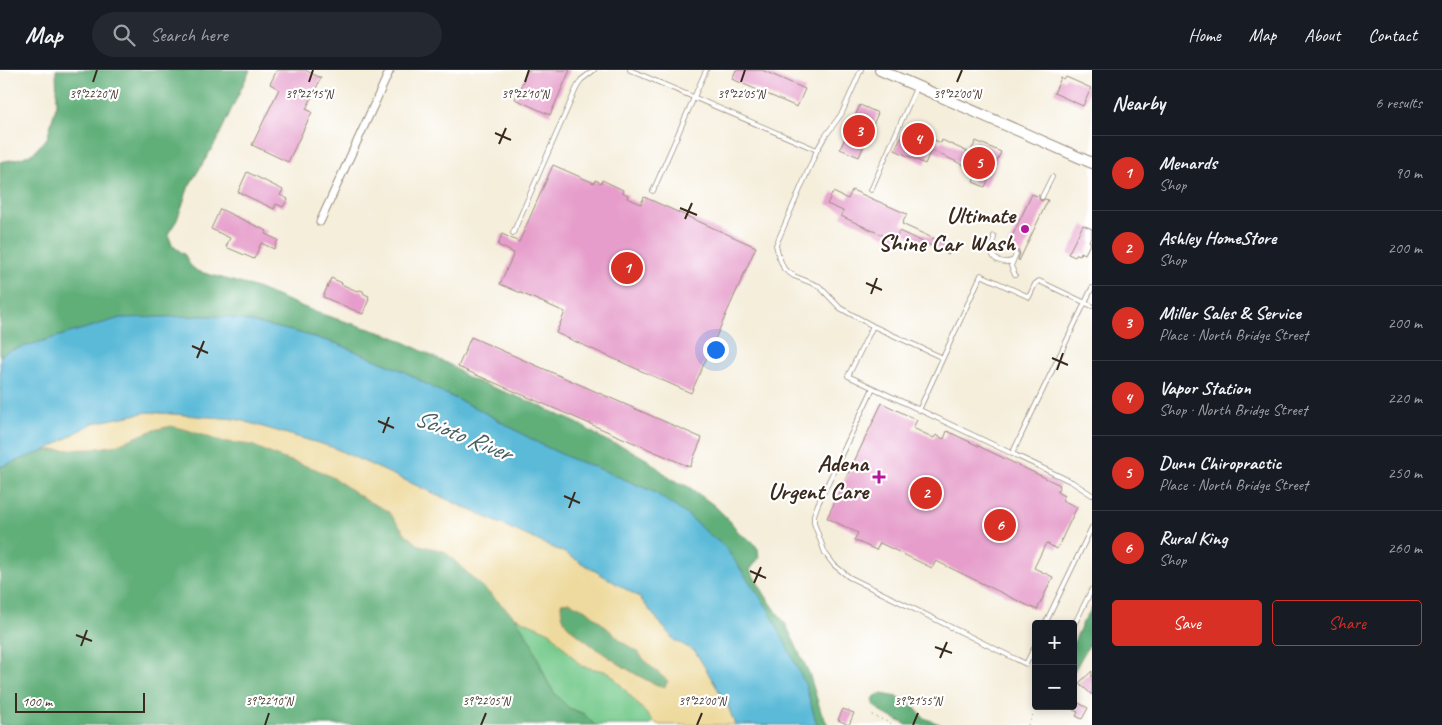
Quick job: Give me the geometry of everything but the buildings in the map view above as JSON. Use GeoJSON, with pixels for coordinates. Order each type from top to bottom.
{"type":"FeatureCollection","features":[{"type":"Feature","properties":{"kind":"main road"},"geometry":{"type":"LineString","coordinates":[[880,70],[1092,163]]}},
{"type":"Feature","properties":{"kind":"street"},"geometry":{"type":"LineString","coordinates":[[320,222],[390,70]]}},
{"type":"Feature","properties":{"kind":"lane"},"geometry":{"type":"LineString","coordinates":[[513,233],[576,88],[581,80],[594,70]]}},
{"type":"Feature","properties":{"kind":"lane"},"geometry":{"type":"LineString","coordinates":[[630,70],[818,150]]}},
{"type":"Feature","properties":{"kind":"lane"},"geometry":{"type":"LineString","coordinates":[[653,191],[706,70]]}},
{"type":"Feature","properties":{"kind":"lane"},"geometry":{"type":"LineString","coordinates":[[861,70],[842,113],[818,150],[776,245],[779,257],[784,269],[794,276],[819,286],[840,308],[873,326],[943,358]]}},
{"type":"Feature","properties":{"kind":"lane"},"geometry":{"type":"LineString","coordinates":[[871,190],[917,86]]}},
{"type":"Feature","properties":{"kind":"lane"},"geometry":{"type":"LineString","coordinates":[[1042,197],[1052,177]]}},
{"type":"Feature","properties":{"kind":"lane"},"geometry":{"type":"LineString","coordinates":[[994,236],[993,257],[1003,262],[1012,261]]}},
{"type":"Feature","properties":{"kind":"lane"},"geometry":{"type":"LineString","coordinates":[[1015,275],[1012,261],[1016,254]]}},
{"type":"Feature","properties":{"kind":"lane"},"geometry":{"type":"LineString","coordinates":[[919,410],[981,275],[1029,297],[1035,284],[1039,281],[1092,306]]}},
{"type":"Feature","properties":{"kind":"lane"},"geometry":{"type":"LineString","coordinates":[[1012,454],[1092,288]]}},
{"type":"Feature","properties":{"kind":"lane"},"geometry":{"type":"LineString","coordinates":[[873,326],[848,376],[1072,482],[1092,495]]}},
{"type":"Feature","properties":{"kind":"lane"},"geometry":{"type":"LineString","coordinates":[[872,388],[814,515],[814,523],[825,553],[834,565],[848,577],[1026,664],[1032,652]]}},
{"type":"Feature","properties":{"kind":"lane"},"geometry":{"type":"LineString","coordinates":[[1047,620],[1092,527]]}},
{"type":"Feature","properties":{"kind":"lane"},"geometry":{"type":"LineString","coordinates":[[1076,620],[1092,589]]}},
{"type":"Feature","properties":{"kind":"path"},"geometry":{"type":"LineString","coordinates":[[1028,725],[1035,710]]}},
{"type":"Feature","properties":{"kind":"path"},"geometry":{"type":"LineString","coordinates":[[872,715],[894,725]]}},
{"type":"Feature","properties":{"kind":"green space"},"geometry":{"type":"Polygon","coordinates":[[[56,70],[250,70],[216,142],[189,186],[177,220],[168,234],[172,245],[185,255],[190,265],[197,271],[254,287],[318,313],[392,336],[452,366],[468,378],[531,402],[577,423],[607,441],[627,448],[648,460],[671,479],[689,487],[715,506],[740,534],[753,542],[758,549],[759,558],[750,570],[786,625],[809,673],[821,712],[828,725],[817,725],[805,684],[705,531],[690,517],[654,492],[542,445],[478,409],[433,388],[405,372],[338,344],[292,331],[228,317],[205,316],[120,318],[6,352],[0,356],[0,162],[21,158],[33,153],[47,138],[57,103],[56,70]]]}},
{"type":"Feature","properties":{"kind":"green space"},"geometry":{"type":"Polygon","coordinates":[[[171,426],[220,441],[252,445],[279,457],[316,469],[334,478],[366,500],[388,511],[406,534],[419,545],[444,551],[515,617],[531,642],[547,681],[555,694],[569,708],[584,714],[595,725],[0,725],[0,467],[46,450],[92,449],[116,445],[153,430],[171,426]]]}},
{"type":"Feature","properties":{"kind":"green space"},"geometry":{"type":"Polygon","coordinates":[[[569,602],[588,611],[624,643],[638,652],[648,664],[669,681],[665,687],[644,679],[599,650],[567,625],[563,617],[561,603],[569,602]]]}},
{"type":"Feature","properties":{"kind":"green space"},"geometry":{"type":"Polygon","coordinates":[[[1092,608],[1092,641],[1077,666],[1077,635],[1092,608]]]}},
{"type":"Feature","properties":{"kind":"green space"},"geometry":{"type":"Polygon","coordinates":[[[515,617],[550,632],[581,666],[609,672],[654,722],[651,725],[595,725],[584,714],[569,708],[555,694],[547,681],[531,642],[515,617]]]}},
{"type":"Feature","properties":{"kind":"green space"},"geometry":{"type":"Polygon","coordinates":[[[881,694],[898,697],[911,704],[924,718],[942,725],[907,725],[881,712],[875,706],[873,700],[875,696],[881,694]]]}},
{"type":"Feature","properties":{"kind":"sand"},"geometry":{"type":"Polygon","coordinates":[[[148,412],[236,419],[332,447],[565,553],[639,597],[674,640],[695,651],[728,706],[735,725],[660,725],[654,722],[609,672],[581,666],[550,632],[515,617],[444,551],[419,545],[406,534],[388,511],[366,500],[334,478],[316,469],[279,457],[252,445],[220,441],[171,426],[153,430],[116,445],[92,449],[46,450],[93,423],[148,412]],[[569,602],[561,603],[564,620],[574,631],[630,671],[657,685],[665,687],[668,681],[648,664],[638,652],[624,643],[588,611],[569,602]]]}},
{"type":"Feature","properties":{"kind":"water","name":"Scioto River"},"geometry":{"type":"Polygon","coordinates":[[[228,317],[292,331],[338,344],[405,372],[433,388],[478,409],[542,445],[654,492],[690,517],[725,547],[769,610],[805,684],[817,725],[735,725],[728,706],[695,651],[674,640],[639,597],[565,553],[332,447],[236,419],[148,412],[93,423],[46,450],[0,467],[0,356],[6,352],[120,318],[228,317]]]}},
{"type":"Feature","properties":{"kind":"place","name":"Miller Sales & Service"},"geometry":{"type":"Point","coordinates":[859,131]}},
{"type":"Feature","properties":{"kind":"place","name":"Vapor Station"},"geometry":{"type":"Point","coordinates":[918,139]}},
{"type":"Feature","properties":{"kind":"place","name":"Dunn Chiropractic"},"geometry":{"type":"Point","coordinates":[979,163]}},
{"type":"Feature","properties":{"kind":"place","name":"Ultimate Shine Car Wash"},"geometry":{"type":"Point","coordinates":[1025,229]}},
{"type":"Feature","properties":{"kind":"place","name":"Menards"},"geometry":{"type":"Point","coordinates":[627,268]}},
{"type":"Feature","properties":{"kind":"place","name":"Adena Urgent Care"},"geometry":{"type":"Point","coordinates":[879,477]}},
{"type":"Feature","properties":{"kind":"place","name":"Ashley HomeStore"},"geometry":{"type":"Point","coordinates":[926,493]}},
{"type":"Feature","properties":{"kind":"place","name":"Rural King"},"geometry":{"type":"Point","coordinates":[1000,525]}}]}
